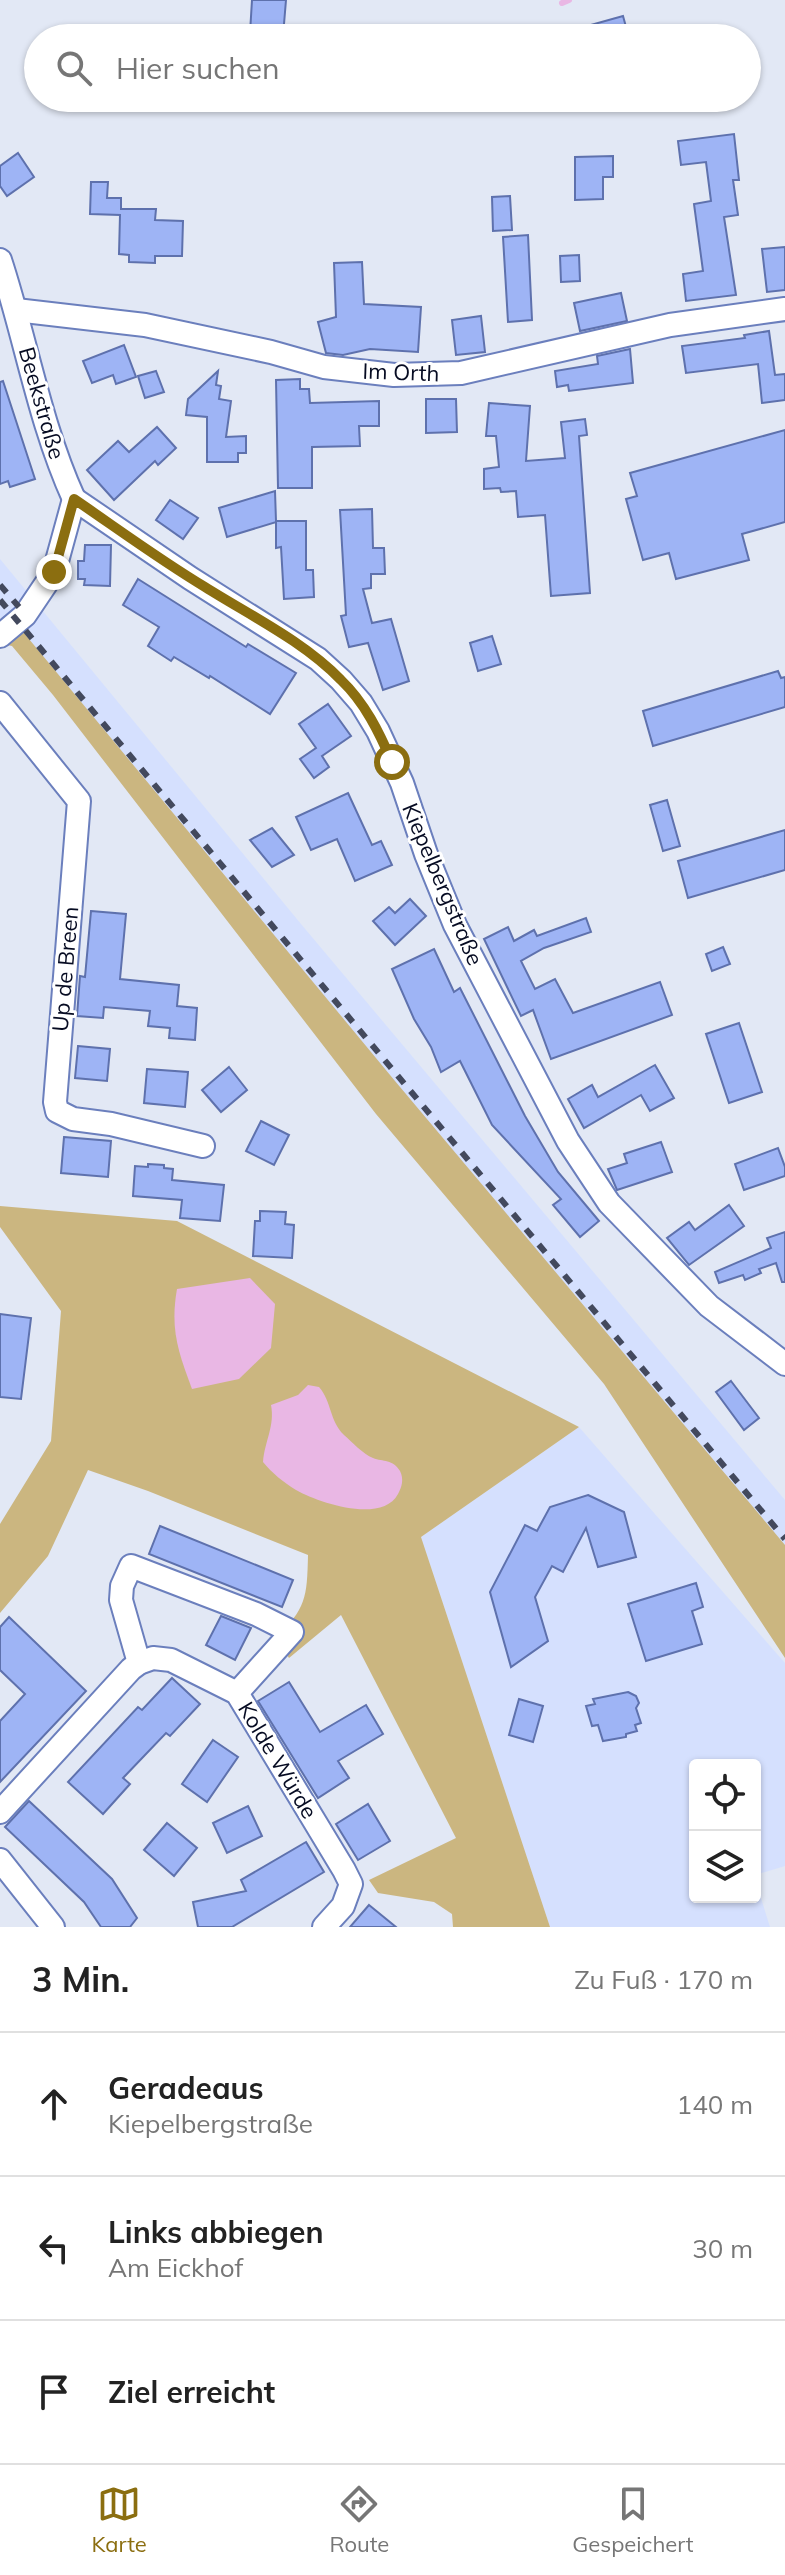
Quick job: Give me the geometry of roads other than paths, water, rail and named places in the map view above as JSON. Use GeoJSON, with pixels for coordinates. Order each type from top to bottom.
{"type":"FeatureCollection","features":[{"type":"Feature","properties":{"kind":"street","name":"Beekstraße"},"geometry":{"type":"LineString","coordinates":[[0,260],[55,457],[74,499]]}},
{"type":"Feature","properties":{"kind":"street","name":"Im Orth"},"geometry":{"type":"LineString","coordinates":[[16,310],[145,325],[271,352],[324,367],[394,375],[461,373],[670,325],[785,309]]}},
{"type":"Feature","properties":{"kind":"street"},"geometry":{"type":"LineString","coordinates":[[0,636],[25,615],[54,572],[74,499]]}},
{"type":"Feature","properties":{"kind":"street","name":"Kiepelbergstraße"},"geometry":{"type":"LineString","coordinates":[[74,499],[190,578],[318,659],[361,703],[402,783],[455,925],[568,1141],[609,1203],[697,1295],[785,1364]]}},
{"type":"Feature","properties":{"kind":"street","name":"Up de Breen"},"geometry":{"type":"LineString","coordinates":[[0,703],[79,801],[55,1102],[57,1111],[73,1119],[111,1124],[203,1146]]}},
{"type":"Feature","properties":{"kind":"street"},"geometry":{"type":"LineString","coordinates":[[0,1812],[139,1663],[121,1600],[122,1586],[131,1566],[256,1614],[292,1632],[237,1693]]}},
{"type":"Feature","properties":{"kind":"street","name":"Kolde Würde"},"geometry":{"type":"LineString","coordinates":[[139,1663],[153,1658],[171,1660],[237,1693],[351,1884],[343,1906],[324,1927]]}},
{"type":"Feature","properties":{"kind":"street"},"geometry":{"type":"LineString","coordinates":[[0,1860],[53,1927]]}},
{"type":"Feature","properties":{"kind":"waterway"},"geometry":{"type":"LineString","coordinates":[[562,3],[569,0]]}},
{"type":"Feature","properties":{"kind":"railway"},"geometry":{"type":"LineString","coordinates":[[0,585],[19,607]]}},
{"type":"Feature","properties":{"kind":"railway"},"geometry":{"type":"LineString","coordinates":[[0,600],[785,1539]]}}]}
